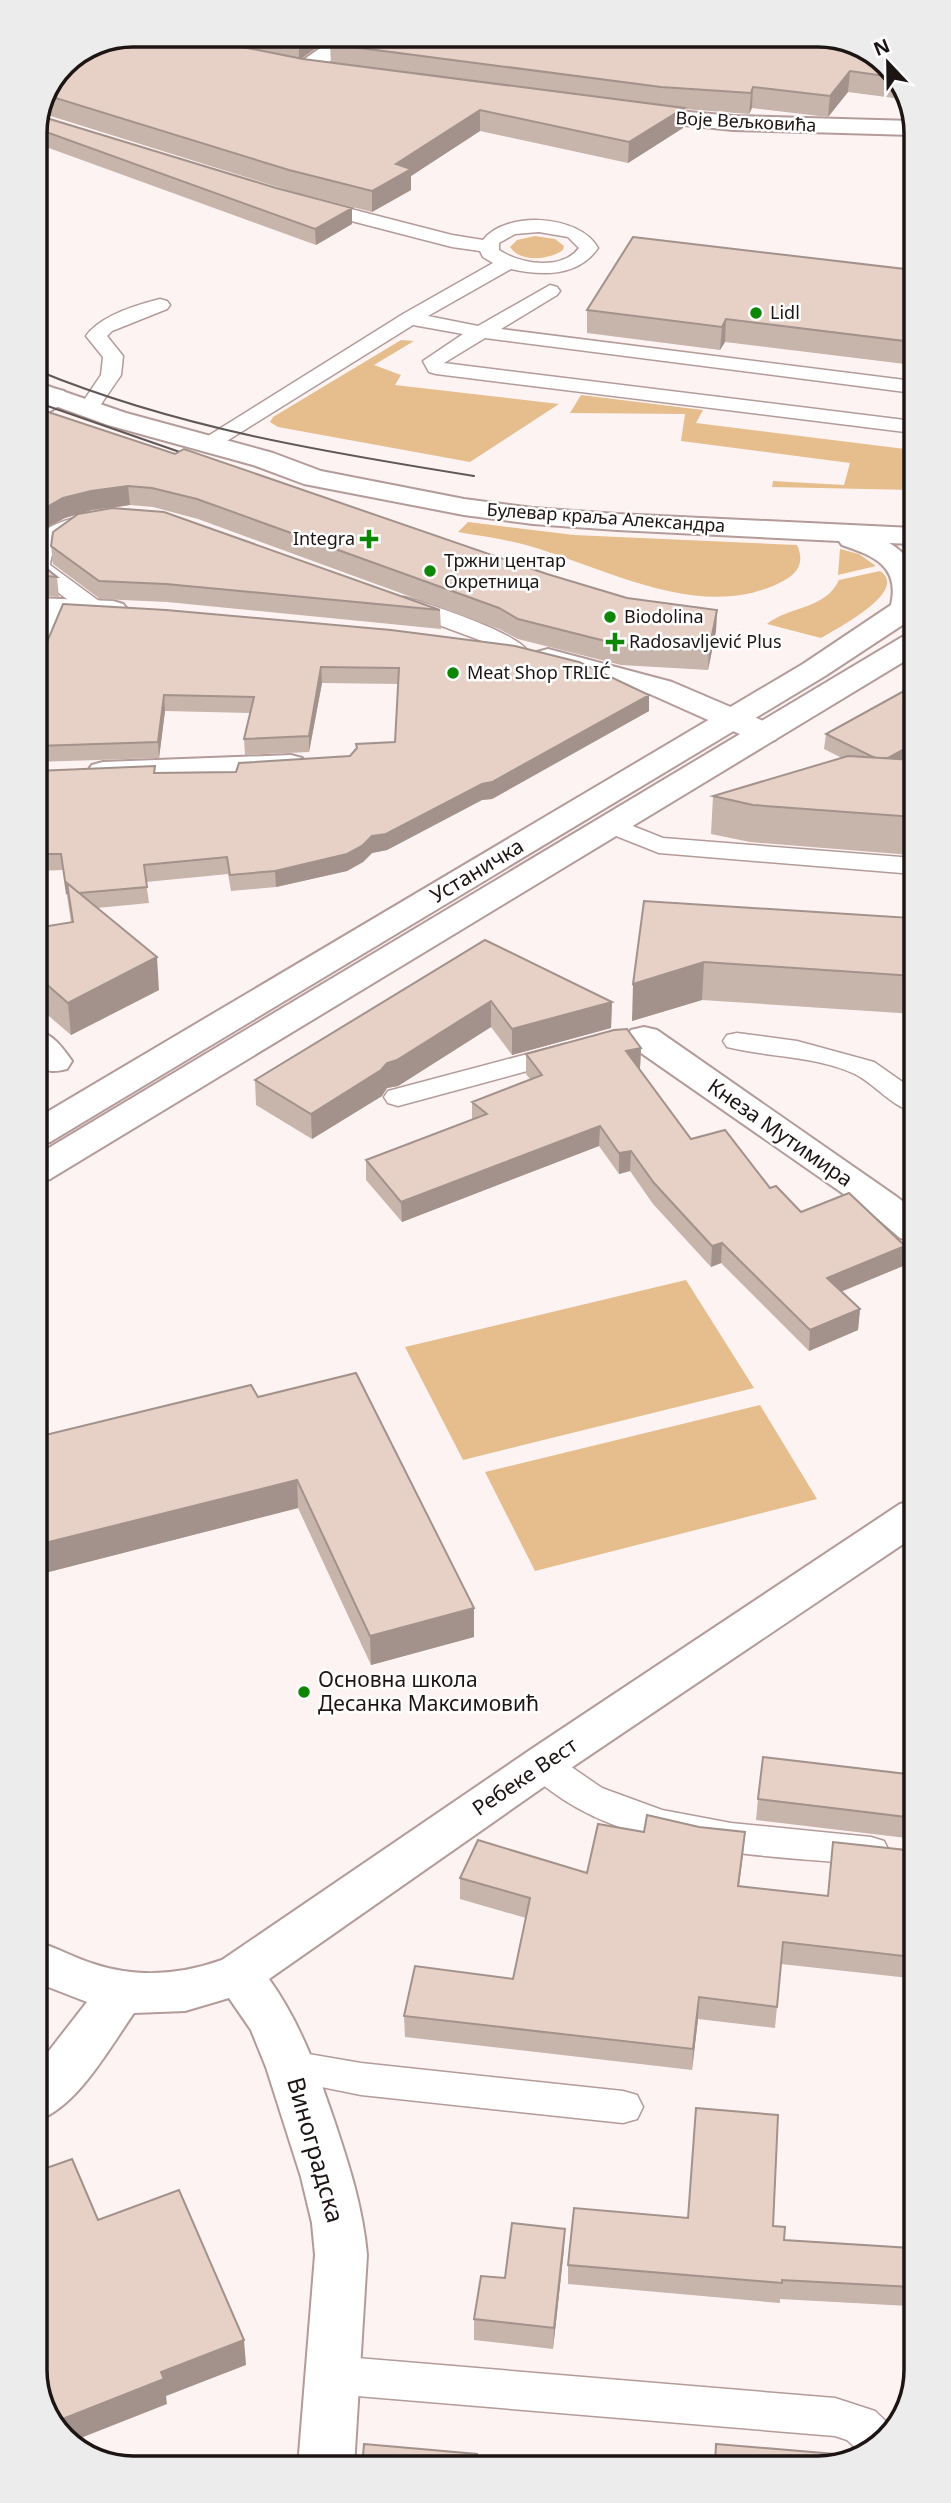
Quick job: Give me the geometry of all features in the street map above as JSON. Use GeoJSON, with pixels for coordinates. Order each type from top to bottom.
{"type":"FeatureCollection","features":[{"type":"Feature","properties":{"kind":"main road"},"geometry":{"type":"LineString","coordinates":[[304,70],[336,47]]}},
{"type":"Feature","properties":{"kind":"main road"},"geometry":{"type":"LineString","coordinates":[[281,65],[341,75]]}},
{"type":"Feature","properties":{"kind":"main road","name":"Воје Вељковића"},"geometry":{"type":"LineString","coordinates":[[610,111],[733,124],[903,126]]}},
{"type":"Feature","properties":{"kind":"main road","name":"Булевар краља Александра"},"geometry":{"type":"LineString","coordinates":[[47,399],[263,459],[286,470],[343,485],[533,516],[904,536]]}},
{"type":"Feature","properties":{"kind":"main road","name":"Булевар краља Александра"},"geometry":{"type":"LineString","coordinates":[[263,459],[303,460],[485,486],[583,495],[904,512]]}},
{"type":"Feature","properties":{"kind":"main road"},"geometry":{"type":"LineString","coordinates":[[830,532],[878,548],[898,561],[904,574]]}},
{"type":"Feature","properties":{"kind":"main road"},"geometry":{"type":"LineString","coordinates":[[47,607],[143,612]]}},
{"type":"Feature","properties":{"kind":"main road","name":"Устаничка"},"geometry":{"type":"LineString","coordinates":[[47,1128],[862,640],[904,609]]}},
{"type":"Feature","properties":{"kind":"main road"},"geometry":{"type":"LineString","coordinates":[[405,635],[515,650],[638,681],[764,733]]}},
{"type":"Feature","properties":{"kind":"main road","name":"Устаничка"},"geometry":{"type":"LineString","coordinates":[[47,1165],[904,648]]}},
{"type":"Feature","properties":{"kind":"main road"},"geometry":{"type":"LineString","coordinates":[[77,774],[325,764]]}},
{"type":"Feature","properties":{"kind":"main road","name":"Кнеза Мутимира"},"geometry":{"type":"LineString","coordinates":[[633,1039],[884,1205],[904,1221]]}},
{"type":"Feature","properties":{"kind":"main road","name":"Ребеке Вест"},"geometry":{"type":"LineString","coordinates":[[47,1966],[121,1993],[177,1994],[207,1987],[239,1974],[542,1765],[904,1523]]}},
{"type":"Feature","properties":{"kind":"main road","name":"Виноградска"},"geometry":{"type":"LineString","coordinates":[[239,1974],[272,2021],[291,2067],[314,2133],[338,2223],[341,2255],[327,2456]]}},
{"type":"Feature","properties":{"kind":"main road"},"geometry":{"type":"LineString","coordinates":[[47,2089],[64,2071],[121,1993]]}},
{"type":"Feature","properties":{"kind":"lane"},"geometry":{"type":"LineString","coordinates":[[296,201],[452,241],[488,246]]}},
{"type":"Feature","properties":{"kind":"lane"},"geometry":{"type":"LineString","coordinates":[[539,226],[569,231],[586,241],[589,247],[579,260],[553,267],[537,268],[507,263],[489,253],[488,246],[498,234],[539,226]]}},
{"type":"Feature","properties":{"kind":"lane"},"geometry":{"type":"LineString","coordinates":[[207,445],[410,318],[507,263]]}},
{"type":"Feature","properties":{"kind":"lane"},"geometry":{"type":"LineString","coordinates":[[550,292],[433,361],[436,368],[904,426]]}},
{"type":"Feature","properties":{"kind":"lane"},"geometry":{"type":"LineString","coordinates":[[88,409],[111,374],[113,356],[96,335],[105,327],[160,305]]}},
{"type":"Feature","properties":{"kind":"lane"},"geometry":{"type":"LineString","coordinates":[[410,318],[481,332],[904,386]]}},
{"type":"Feature","properties":{"kind":"lane"},"geometry":{"type":"LineString","coordinates":[[47,541],[53,535],[107,518]]}},
{"type":"Feature","properties":{"kind":"lane"},"geometry":{"type":"LineString","coordinates":[[47,574],[95,609]]}},
{"type":"Feature","properties":{"kind":"lane"},"geometry":{"type":"LineString","coordinates":[[387,598],[489,636],[515,650]]}},
{"type":"Feature","properties":{"kind":"lane"},"geometry":{"type":"LineString","coordinates":[[610,825],[659,845],[904,865]]}},
{"type":"Feature","properties":{"kind":"lane"},"geometry":{"type":"LineString","coordinates":[[737,1041],[797,1049],[864,1068],[904,1096]]}},
{"type":"Feature","properties":{"kind":"lane"},"geometry":{"type":"LineString","coordinates":[[397,1097],[585,1046]]}},
{"type":"Feature","properties":{"kind":"lane"},"geometry":{"type":"LineString","coordinates":[[542,1765],[594,1801],[647,1820],[698,1832],[902,1854]]}},
{"type":"Feature","properties":{"kind":"lane"},"geometry":{"type":"LineString","coordinates":[[291,2067],[361,2079],[623,2107]]}},
{"type":"Feature","properties":{"kind":"lane"},"geometry":{"type":"LineString","coordinates":[[332,2375],[835,2417],[860,2425],[872,2436]]}},
{"type":"Feature","properties":{"kind":"shaded area"},"geometry":{"type":"Polygon","coordinates":[[[535,236],[555,239],[564,246],[563,250],[543,258],[528,258],[510,247],[517,240],[535,236]]]}},
{"type":"Feature","properties":{"kind":"shaded area"},"geometry":{"type":"Polygon","coordinates":[[[401,340],[414,341],[374,365],[401,375],[395,385],[559,404],[470,462],[278,427],[270,422],[273,417],[401,340]]]}},
{"type":"Feature","properties":{"kind":"shaded area"},"geometry":{"type":"Polygon","coordinates":[[[581,395],[703,410],[696,423],[904,449],[904,490],[772,487],[773,481],[844,485],[850,463],[681,441],[685,414],[570,413],[581,395]]]}},
{"type":"Feature","properties":{"kind":"shaded area"},"geometry":{"type":"Polygon","coordinates":[[[468,522],[574,535],[797,545],[800,561],[790,577],[754,592],[722,597],[689,595],[622,578],[526,545],[458,532],[468,522]]]}},
{"type":"Feature","properties":{"kind":"shaded area"},"geometry":{"type":"Polygon","coordinates":[[[840,549],[859,554],[876,566],[838,575],[840,549]]]}},
{"type":"Feature","properties":{"kind":"shaded area"},"geometry":{"type":"Polygon","coordinates":[[[880,571],[887,579],[886,589],[878,599],[854,618],[821,638],[767,624],[825,597],[839,580],[880,571]]]}},
{"type":"Feature","properties":{"kind":"shaded area"},"geometry":{"type":"Polygon","coordinates":[[[686,1280],[754,1388],[463,1460],[405,1347],[686,1280]]]}},
{"type":"Feature","properties":{"kind":"shaded area"},"geometry":{"type":"Polygon","coordinates":[[[760,1405],[817,1499],[535,1571],[485,1472],[760,1405]]]}},
{"type":"Feature","properties":{"kind":"building"},"geometry":{"type":"Polygon","coordinates":[[[133,47],[242,47],[303,59],[684,108],[629,142],[480,110],[396,164],[411,169],[372,191],[289,170],[55,98],[76,69],[105,52],[133,47]]]}},
{"type":"Feature","properties":{"kind":"building"},"geometry":{"type":"Polygon","coordinates":[[[353,47],[824,47],[853,55],[853,71],[850,71],[830,96],[753,87],[751,93],[661,87],[353,47]]]}},
{"type":"Feature","properties":{"kind":"building"},"geometry":{"type":"Polygon","coordinates":[[[49,119],[276,188],[352,208],[315,229],[47,132],[49,119]]]}},
{"type":"Feature","properties":{"kind":"building","name":"Lidl"},"geometry":{"type":"Polygon","coordinates":[[[633,237],[904,269],[904,341],[726,319],[722,327],[587,310],[633,237]]]}},
{"type":"Feature","properties":{"kind":"building"},"geometry":{"type":"Polygon","coordinates":[[[47,412],[175,454],[184,449],[547,574],[627,598],[717,610],[709,650],[621,645],[518,619],[499,608],[197,499],[152,488],[128,486],[63,498],[47,507],[47,412]]]}},
{"type":"Feature","properties":{"kind":"building"},"geometry":{"type":"Polygon","coordinates":[[[112,508],[164,512],[440,610],[166,584],[99,581],[51,546],[53,532],[78,514],[112,508]]]}},
{"type":"Feature","properties":{"kind":"building"},"geometry":{"type":"Polygon","coordinates":[[[47,569],[57,577],[47,576],[47,569]]]}},
{"type":"Feature","properties":{"kind":"building"},"geometry":{"type":"Polygon","coordinates":[[[63,604],[166,610],[391,630],[515,646],[579,662],[649,695],[492,782],[482,784],[386,834],[372,836],[362,846],[347,854],[275,871],[230,875],[227,857],[144,865],[147,887],[79,893],[67,883],[67,894],[61,854],[47,854],[47,771],[155,766],[154,773],[236,772],[239,763],[350,756],[357,748],[356,744],[395,742],[399,668],[321,667],[309,736],[244,739],[254,697],[164,695],[158,742],[47,746],[47,642],[63,604]]]}},
{"type":"Feature","properties":{"kind":"building"},"geometry":{"type":"Polygon","coordinates":[[[904,691],[904,749],[888,758],[875,758],[826,734],[904,691]]]}},
{"type":"Feature","properties":{"kind":"building"},"geometry":{"type":"Polygon","coordinates":[[[848,756],[904,759],[904,816],[753,805],[713,796],[848,756]]]}},
{"type":"Feature","properties":{"kind":"building"},"geometry":{"type":"Polygon","coordinates":[[[67,883],[157,957],[68,1003],[47,985],[47,926],[73,922],[67,883]]]}},
{"type":"Feature","properties":{"kind":"building"},"geometry":{"type":"Polygon","coordinates":[[[644,901],[904,918],[904,975],[704,962],[633,984],[644,901]]]}},
{"type":"Feature","properties":{"kind":"building"},"geometry":{"type":"Polygon","coordinates":[[[485,940],[612,1002],[512,1029],[491,1001],[397,1060],[387,1063],[381,1070],[311,1114],[255,1080],[485,940]]]}},
{"type":"Feature","properties":{"kind":"building"},"geometry":{"type":"Polygon","coordinates":[[[627,1029],[641,1048],[626,1051],[691,1139],[725,1130],[770,1188],[776,1186],[801,1212],[849,1193],[904,1245],[827,1278],[860,1309],[810,1330],[722,1243],[712,1246],[654,1183],[631,1151],[619,1153],[600,1126],[401,1202],[366,1160],[487,1114],[472,1102],[542,1075],[526,1054],[614,1030],[627,1029]]]}},
{"type":"Feature","properties":{"kind":"building"},"geometry":{"type":"Polygon","coordinates":[[[356,1373],[474,1608],[370,1636],[297,1480],[47,1542],[47,1435],[251,1385],[258,1397],[356,1373]]]}},
{"type":"Feature","properties":{"kind":"building"},"geometry":{"type":"Polygon","coordinates":[[[763,1757],[904,1774],[904,1817],[758,1799],[763,1757]]]}},
{"type":"Feature","properties":{"kind":"building"},"geometry":{"type":"Polygon","coordinates":[[[647,1815],[699,1827],[745,1832],[738,1886],[828,1896],[833,1842],[904,1850],[904,1956],[783,1942],[777,2007],[699,1997],[693,2049],[404,2016],[415,1966],[513,1979],[530,1898],[460,1878],[478,1840],[587,1873],[598,1824],[644,1832],[647,1815]]]}},
{"type":"Feature","properties":{"kind":"building"},"geometry":{"type":"Polygon","coordinates":[[[696,2108],[778,2115],[773,2226],[785,2227],[784,2240],[904,2248],[904,2287],[782,2280],[782,2283],[568,2265],[574,2208],[688,2218],[696,2108]]]}},
{"type":"Feature","properties":{"kind":"building"},"geometry":{"type":"Polygon","coordinates":[[[72,2159],[98,2220],[179,2190],[244,2340],[161,2372],[164,2379],[63,2419],[50,2392],[47,2370],[47,2168],[72,2159]]]}},
{"type":"Feature","properties":{"kind":"building"},"geometry":{"type":"Polygon","coordinates":[[[512,2223],[565,2229],[554,2328],[474,2319],[481,2276],[505,2278],[512,2223]]]}},
{"type":"Feature","properties":{"kind":"building"},"geometry":{"type":"Polygon","coordinates":[[[364,2444],[477,2454],[477,2456],[363,2456],[364,2444]]]}},
{"type":"Feature","properties":{"kind":"building"},"geometry":{"type":"Polygon","coordinates":[[[716,2444],[835,2454],[818,2456],[715,2456],[716,2444]]]}},
{"type":"Feature","properties":{"kind":"tram line"},"geometry":{"type":"LineString","coordinates":[[47,374],[143,408],[197,423],[307,447],[474,476]]}},
{"type":"Feature","properties":{"kind":"tram line"},"geometry":{"type":"LineString","coordinates":[[47,406],[197,458]]}},
{"type":"Feature","properties":{"kind":"place","name":"Lidl"},"geometry":{"type":"Point","coordinates":[756,313]}},
{"type":"Feature","properties":{"kind":"place","name":"Integra"},"geometry":{"type":"Point","coordinates":[369,539]}},
{"type":"Feature","properties":{"kind":"place","name":"Тржни центар Окретница"},"geometry":{"type":"Point","coordinates":[430,571]}},
{"type":"Feature","properties":{"kind":"place","name":"Biodolina"},"geometry":{"type":"Point","coordinates":[610,617]}},
{"type":"Feature","properties":{"kind":"place","name":"Radosavljević Plus"},"geometry":{"type":"Point","coordinates":[615,642]}},
{"type":"Feature","properties":{"kind":"place","name":"Meat Shop TRLIĆ"},"geometry":{"type":"Point","coordinates":[453,673]}},
{"type":"Feature","properties":{"kind":"place","name":"Основна школа Десанка Максимовић"},"geometry":{"type":"Point","coordinates":[304,1692]}}]}
